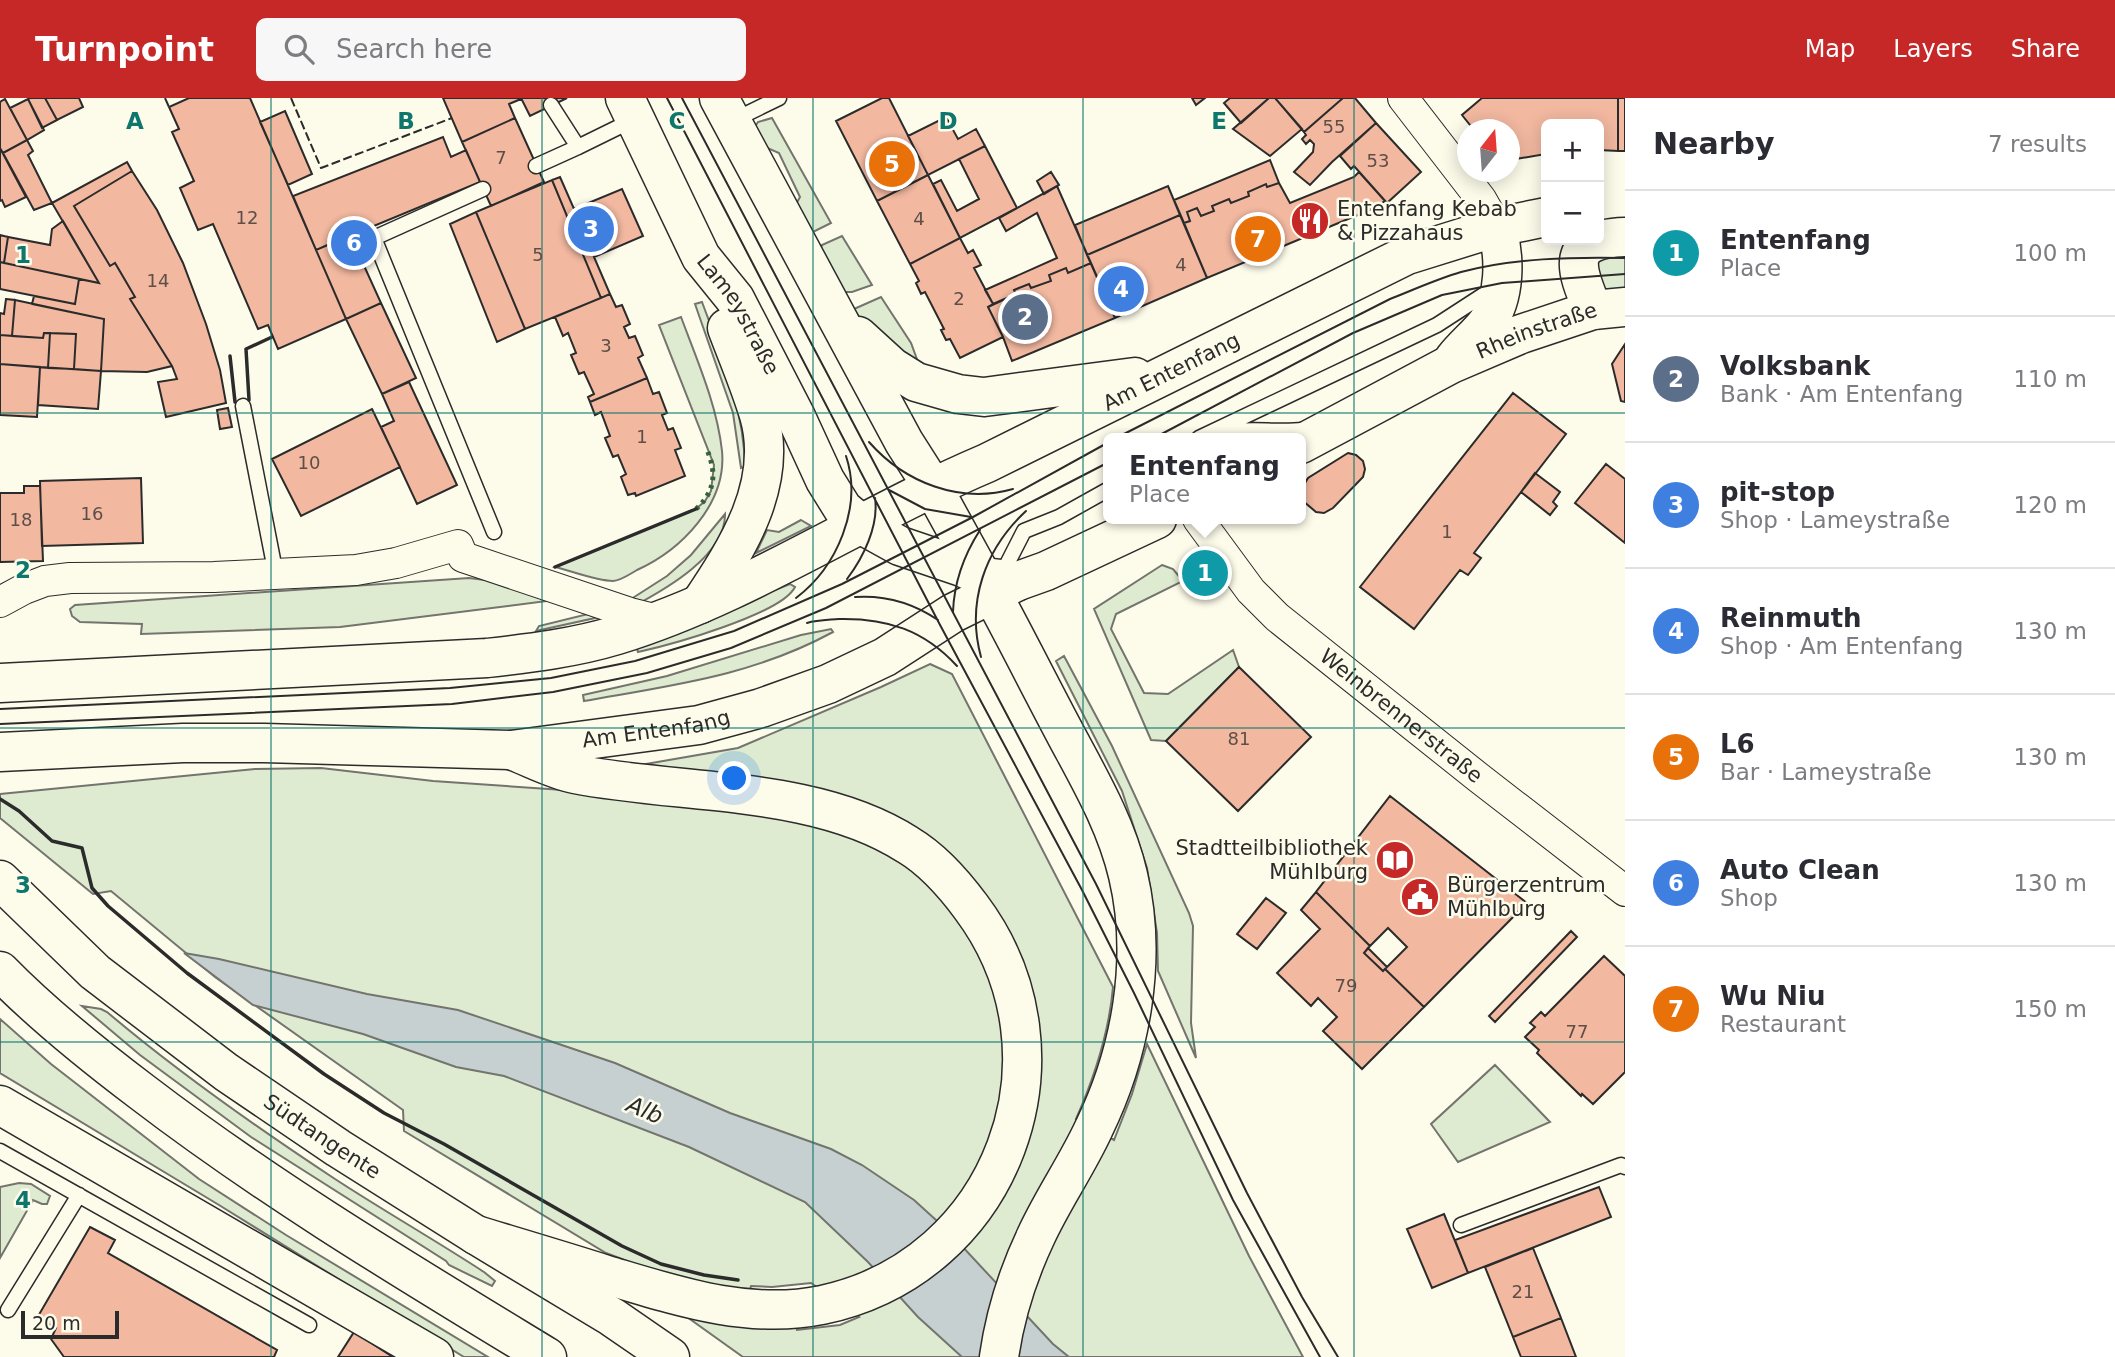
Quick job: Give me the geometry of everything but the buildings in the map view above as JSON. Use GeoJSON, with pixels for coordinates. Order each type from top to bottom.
{"type":"FeatureCollection","features":[{"type":"Feature","properties":{"kind":"main road","name":"Lameystraße"},"geometry":{"type":"LineString","coordinates":[[630,109],[701,257],[735,299],[825,480],[843,509],[862,525],[900,546],[962,567],[998,583]]}},
{"type":"Feature","properties":{"kind":"main road"},"geometry":{"type":"LineString","coordinates":[[725,110],[904,442],[998,583],[1101,801],[1129,876],[1135,924],[1134,993],[1127,1038],[1119,1066],[1094,1128],[1036,1236],[1014,1287],[999,1357]]}},
{"type":"Feature","properties":{"kind":"main road"},"geometry":{"type":"LineString","coordinates":[[1317,435],[1451,364],[1488,322],[1496,305],[1502,283],[1502,244],[1497,227],[1541,218]]}},
{"type":"Feature","properties":{"kind":"main road"},"geometry":{"type":"LineString","coordinates":[[1604,219],[1625,223]]}},
{"type":"Feature","properties":{"kind":"main road","name":"Am Entenfang"},"geometry":{"type":"LineString","coordinates":[[862,525],[932,486],[987,463],[1407,255],[1497,227]]}},
{"type":"Feature","properties":{"kind":"main road"},"geometry":{"type":"LineString","coordinates":[[1609,309],[1578,277],[1579,258],[1589,246],[1604,238],[1625,237]]}},
{"type":"Feature","properties":{"kind":"main road"},"geometry":{"type":"LineString","coordinates":[[699,605],[725,567],[746,527],[761,485],[764,463],[759,416],[701,257]]}},
{"type":"Feature","properties":{"kind":"main road"},"geometry":{"type":"LineString","coordinates":[[828,302],[869,348],[892,367],[916,382],[958,394],[984,397],[1168,372]]}},
{"type":"Feature","properties":{"kind":"main road","name":"Rheinstraße"},"geometry":{"type":"LineString","coordinates":[[1451,364],[1521,334],[1609,309]]}},
{"type":"Feature","properties":{"kind":"main road","name":"Am Entenfang"},"geometry":{"type":"LineString","coordinates":[[0,752],[183,743],[511,750],[699,725],[761,708],[828,684],[884,657],[998,583],[1046,571],[1146,524]]}},
{"type":"Feature","properties":{"kind":"main road"},"geometry":{"type":"LineString","coordinates":[[0,683],[487,658],[584,644],[699,605],[862,525]]}},
{"type":"Feature","properties":{"kind":"main road"},"geometry":{"type":"LineString","coordinates":[[475,1235],[711,1303],[767,1310],[823,1304],[858,1294],[892,1278],[928,1257],[959,1227],[981,1197],[998,1165],[1012,1129],[1022,1089],[1024,1056],[1021,1023],[1015,992],[1003,960],[986,927],[964,896],[931,862],[909,845],[838,813],[773,799],[642,785],[571,773],[511,750]]}},
{"type":"Feature","properties":{"kind":"main road","name":"Südtangente"},"geometry":{"type":"LineString","coordinates":[[0,880],[94,972],[226,1072],[338,1148],[611,1317],[670,1357]]}},
{"type":"Feature","properties":{"kind":"main road"},"geometry":{"type":"LineString","coordinates":[[0,971],[102,1062],[203,1139],[391,1262],[547,1357]]}},
{"type":"Feature","properties":{"kind":"main road"},"geometry":{"type":"LineString","coordinates":[[0,1105],[433,1356]]}},
{"type":"Feature","properties":{"kind":"street"},"geometry":{"type":"LineString","coordinates":[[1402,98],[1481,199],[1497,227]]}},
{"type":"Feature","properties":{"kind":"street","name":"Weinbrennerstraße"},"geometry":{"type":"LineString","coordinates":[[1202,524],[1251,591],[1278,617],[1625,891]]}},
{"type":"Feature","properties":{"kind":"street"},"geometry":{"type":"LineString","coordinates":[[0,603],[45,581],[70,578],[276,575],[356,570],[458,545],[463,557],[658,620]]}},
{"type":"Feature","properties":{"kind":"lane"},"geometry":{"type":"LineString","coordinates":[[725,110],[779,98]]}},
{"type":"Feature","properties":{"kind":"lane"},"geometry":{"type":"LineString","coordinates":[[551,105],[578,147]]}},
{"type":"Feature","properties":{"kind":"lane"},"geometry":{"type":"LineString","coordinates":[[536,166],[578,147],[630,109]]}},
{"type":"Feature","properties":{"kind":"lane"},"geometry":{"type":"LineString","coordinates":[[484,189],[374,238],[494,531]]}},
{"type":"Feature","properties":{"kind":"lane"},"geometry":{"type":"LineString","coordinates":[[1210,433],[1437,325],[1502,283]]}},
{"type":"Feature","properties":{"kind":"lane"},"geometry":{"type":"LineString","coordinates":[[1259,433],[1269,415],[1287,396]]}},
{"type":"Feature","properties":{"kind":"lane"},"geometry":{"type":"LineString","coordinates":[[243,406],[276,575]]}},
{"type":"Feature","properties":{"kind":"lane"},"geometry":{"type":"LineString","coordinates":[[1220,433],[1241,433]]}},
{"type":"Feature","properties":{"kind":"lane"},"geometry":{"type":"LineString","coordinates":[[1272,433],[1296,433]]}},
{"type":"Feature","properties":{"kind":"lane"},"geometry":{"type":"LineString","coordinates":[[998,583],[1024,531],[1059,517],[1103,492]]}},
{"type":"Feature","properties":{"kind":"lane"},"geometry":{"type":"LineString","coordinates":[[0,1151],[309,1325]]}},
{"type":"Feature","properties":{"kind":"lane"},"geometry":{"type":"LineString","coordinates":[[1461,1225],[1621,1165],[1625,1167]]}},
{"type":"Feature","properties":{"kind":"lane"},"geometry":{"type":"LineString","coordinates":[[8,1310],[79,1195]]}},
{"type":"Feature","properties":{"kind":"green space"},"geometry":{"type":"Polygon","coordinates":[[[772,118],[831,223],[809,234],[794,208],[800,197],[779,153],[765,147],[754,128],[758,122],[772,118]]]}},
{"type":"Feature","properties":{"kind":"green space"},"geometry":{"type":"Polygon","coordinates":[[[842,236],[872,285],[845,292],[820,251],[822,245],[842,236]]]}},
{"type":"Feature","properties":{"kind":"green space"},"geometry":{"type":"Polygon","coordinates":[[[1625,246],[1625,290],[1606,291],[1596,283],[1596,257],[1625,246]]]}},
{"type":"Feature","properties":{"kind":"green space"},"geometry":{"type":"Polygon","coordinates":[[[881,297],[911,343],[922,373],[865,327],[854,309],[881,297]]]}},
{"type":"Feature","properties":{"kind":"green space"},"geometry":{"type":"Polygon","coordinates":[[[702,302],[724,363],[741,424],[745,467],[741,468],[733,413],[695,304],[702,302]]]}},
{"type":"Feature","properties":{"kind":"green space"},"geometry":{"type":"Polygon","coordinates":[[[681,317],[711,400],[722,451],[722,471],[709,507],[685,538],[653,561],[619,580],[599,579],[555,567],[696,509],[711,491],[714,465],[659,325],[681,317]]]}},
{"type":"Feature","properties":{"kind":"green space"},"geometry":{"type":"Polygon","coordinates":[[[725,514],[723,529],[716,543],[692,569],[634,606],[628,601],[667,576],[691,555],[725,514]]]}},
{"type":"Feature","properties":{"kind":"green space"},"geometry":{"type":"Polygon","coordinates":[[[801,520],[811,526],[756,553],[767,530],[779,532],[801,520]]]}},
{"type":"Feature","properties":{"kind":"green space"},"geometry":{"type":"Polygon","coordinates":[[[1162,565],[1173,569],[1183,581],[1116,614],[1111,629],[1144,693],[1168,694],[1233,650],[1239,667],[1166,741],[1151,740],[1094,609],[1162,565]]]}},
{"type":"Feature","properties":{"kind":"green space"},"geometry":{"type":"Polygon","coordinates":[[[469,578],[509,583],[547,601],[340,627],[141,634],[142,624],[80,622],[72,616],[70,609],[75,605],[469,578]]]}},
{"type":"Feature","properties":{"kind":"green space"},"geometry":{"type":"Polygon","coordinates":[[[790,584],[795,587],[786,597],[748,618],[638,652],[636,646],[790,584]]]}},
{"type":"Feature","properties":{"kind":"green space"},"geometry":{"type":"Polygon","coordinates":[[[588,614],[595,618],[536,631],[539,626],[588,614]]]}},
{"type":"Feature","properties":{"kind":"green space"},"geometry":{"type":"Polygon","coordinates":[[[831,629],[833,632],[803,647],[742,669],[681,684],[584,701],[583,695],[667,676],[801,635],[831,629]]]}},
{"type":"Feature","properties":{"kind":"green space"},"geometry":{"type":"Polygon","coordinates":[[[1064,656],[1112,746],[1189,913],[1193,926],[1191,1023],[1196,1058],[1158,971],[1157,933],[1147,868],[1122,791],[1056,661],[1064,656]]]}},
{"type":"Feature","properties":{"kind":"green space"},"geometry":{"type":"Polygon","coordinates":[[[930,664],[952,674],[1113,987],[1100,1054],[1076,1119],[1114,1140],[1147,1044],[1249,1256],[1303,1357],[743,1357],[687,1317],[795,1324],[797,1330],[840,1325],[859,1317],[811,1283],[751,1286],[750,1290],[722,1288],[659,1273],[606,1253],[404,1131],[403,1110],[215,977],[111,891],[93,894],[0,818],[0,794],[255,769],[321,768],[433,781],[563,790],[646,764],[738,748],[930,664]]]}},
{"type":"Feature","properties":{"kind":"green space"},"geometry":{"type":"Polygon","coordinates":[[[82,1006],[107,1012],[190,1078],[276,1140],[484,1272],[495,1281],[492,1286],[449,1265],[251,1137],[140,1055],[82,1006]]]}},
{"type":"Feature","properties":{"kind":"green space"},"geometry":{"type":"Polygon","coordinates":[[[0,1019],[51,1064],[199,1179],[488,1357],[464,1357],[0,1073],[0,1019]]]}},
{"type":"Feature","properties":{"kind":"green space"},"geometry":{"type":"Polygon","coordinates":[[[1495,1065],[1550,1122],[1458,1162],[1431,1124],[1495,1065]]]}},
{"type":"Feature","properties":{"kind":"green space"},"geometry":{"type":"Polygon","coordinates":[[[19,1183],[31,1184],[50,1196],[47,1204],[33,1200],[0,1258],[0,1187],[19,1183]]]}},
{"type":"Feature","properties":{"kind":"water","name":"Alb"},"geometry":{"type":"Polygon","coordinates":[[[184,953],[367,994],[458,1010],[615,1063],[730,1113],[831,1149],[862,1165],[914,1200],[947,1230],[1053,1344],[1069,1357],[962,1357],[918,1317],[868,1262],[805,1202],[689,1147],[504,1076],[456,1067],[363,1034],[253,1005],[184,953]]]}},
{"type":"Feature","properties":{"kind":"tram line"},"geometry":{"type":"LineString","coordinates":[[667,98],[939,623],[1082,890],[1233,1200],[1320,1357]]}},
{"type":"Feature","properties":{"kind":"tram line"},"geometry":{"type":"LineString","coordinates":[[682,98],[1096,884],[1247,1193],[1302,1297],[1338,1357]]}},
{"type":"Feature","properties":{"kind":"tram line"},"geometry":{"type":"LineString","coordinates":[[1126,433],[1390,299],[1443,278],[1481,267],[1522,261],[1625,258]]}},
{"type":"Feature","properties":{"kind":"tram line"},"geometry":{"type":"LineString","coordinates":[[1163,433],[1353,333],[1442,295],[1502,283],[1625,274]]}},
{"type":"Feature","properties":{"kind":"tram line"},"geometry":{"type":"LineString","coordinates":[[869,442],[899,469],[935,486],[973,494],[1013,489]]}},
{"type":"Feature","properties":{"kind":"tram line"},"geometry":{"type":"LineString","coordinates":[[0,709],[450,688],[551,678],[635,661],[734,631],[842,584],[973,517],[1103,445]]}},
{"type":"Feature","properties":{"kind":"tram line"},"geometry":{"type":"LineString","coordinates":[[796,598],[824,570],[843,534],[851,495],[846,456]]}},
{"type":"Feature","properties":{"kind":"tram line"},"geometry":{"type":"LineString","coordinates":[[0,724],[452,704],[553,692],[647,673],[731,648],[826,608],[1103,465]]}},
{"type":"Feature","properties":{"kind":"tram line"},"geometry":{"type":"LineString","coordinates":[[889,490],[925,509],[971,517]]}},
{"type":"Feature","properties":{"kind":"tram line"},"geometry":{"type":"LineString","coordinates":[[847,579],[869,541],[875,520],[875,498]]}},
{"type":"Feature","properties":{"kind":"tram line"},"geometry":{"type":"LineString","coordinates":[[981,657],[976,616],[982,578],[1000,542],[1026,511]]}},
{"type":"Feature","properties":{"kind":"tram line"},"geometry":{"type":"LineString","coordinates":[[953,612],[961,569],[980,530]]}},
{"type":"Feature","properties":{"kind":"tram line"},"geometry":{"type":"LineString","coordinates":[[855,597],[898,601],[938,620]]}},
{"type":"Feature","properties":{"kind":"tram line"},"geometry":{"type":"LineString","coordinates":[[807,623],[856,619],[889,624],[931,643],[957,666]]}},
{"type":"Feature","properties":{"kind":"hedge"},"geometry":{"type":"LineString","coordinates":[[696,509],[707,496],[712,482],[712,467],[707,450]]}},
{"type":"Feature","properties":{"kind":"fence"},"geometry":{"type":"LineString","coordinates":[[165,98],[169,107]]}},
{"type":"Feature","properties":{"kind":"fence"},"geometry":{"type":"LineString","coordinates":[[291,98],[321,168],[452,118]]}},
{"type":"Feature","properties":{"kind":"wall"},"geometry":{"type":"LineString","coordinates":[[249,400],[246,349],[272,337]]}},
{"type":"Feature","properties":{"kind":"wall"},"geometry":{"type":"LineString","coordinates":[[230,356],[235,402]]}},
{"type":"Feature","properties":{"kind":"wall"},"geometry":{"type":"LineString","coordinates":[[555,567],[696,509]]}},
{"type":"Feature","properties":{"kind":"wall"},"geometry":{"type":"LineString","coordinates":[[0,799],[19,811],[52,841],[82,848],[92,888],[108,906],[187,973],[324,1074],[384,1113],[444,1144],[622,1246],[661,1264],[738,1280]]}},
{"type":"Feature","properties":{"kind":"place","name":"L6"},"geometry":{"type":"Point","coordinates":[892,164]}},
{"type":"Feature","properties":{"kind":"place","name":"Entenfang Kebab & Pizzahaus"},"geometry":{"type":"Point","coordinates":[1310,221]}},
{"type":"Feature","properties":{"kind":"place","name":"pit-stop"},"geometry":{"type":"Point","coordinates":[591,229]}},
{"type":"Feature","properties":{"kind":"place","name":"Wu Niu"},"geometry":{"type":"Point","coordinates":[1258,239]}},
{"type":"Feature","properties":{"kind":"place","name":"Auto Clean"},"geometry":{"type":"Point","coordinates":[354,243]}},
{"type":"Feature","properties":{"kind":"place","name":"Reinmuth"},"geometry":{"type":"Point","coordinates":[1121,289]}},
{"type":"Feature","properties":{"kind":"place","name":"Volksbank"},"geometry":{"type":"Point","coordinates":[1025,317]}},
{"type":"Feature","properties":{"kind":"place","name":"Entenfang"},"geometry":{"type":"Point","coordinates":[1205,573]}},
{"type":"Feature","properties":{"kind":"place","name":"Stadtteilbibliothek Mühlburg"},"geometry":{"type":"Point","coordinates":[1395,860]}},
{"type":"Feature","properties":{"kind":"place","name":"Bürgerzentrum Mühlburg"},"geometry":{"type":"Point","coordinates":[1420,897]}}]}
